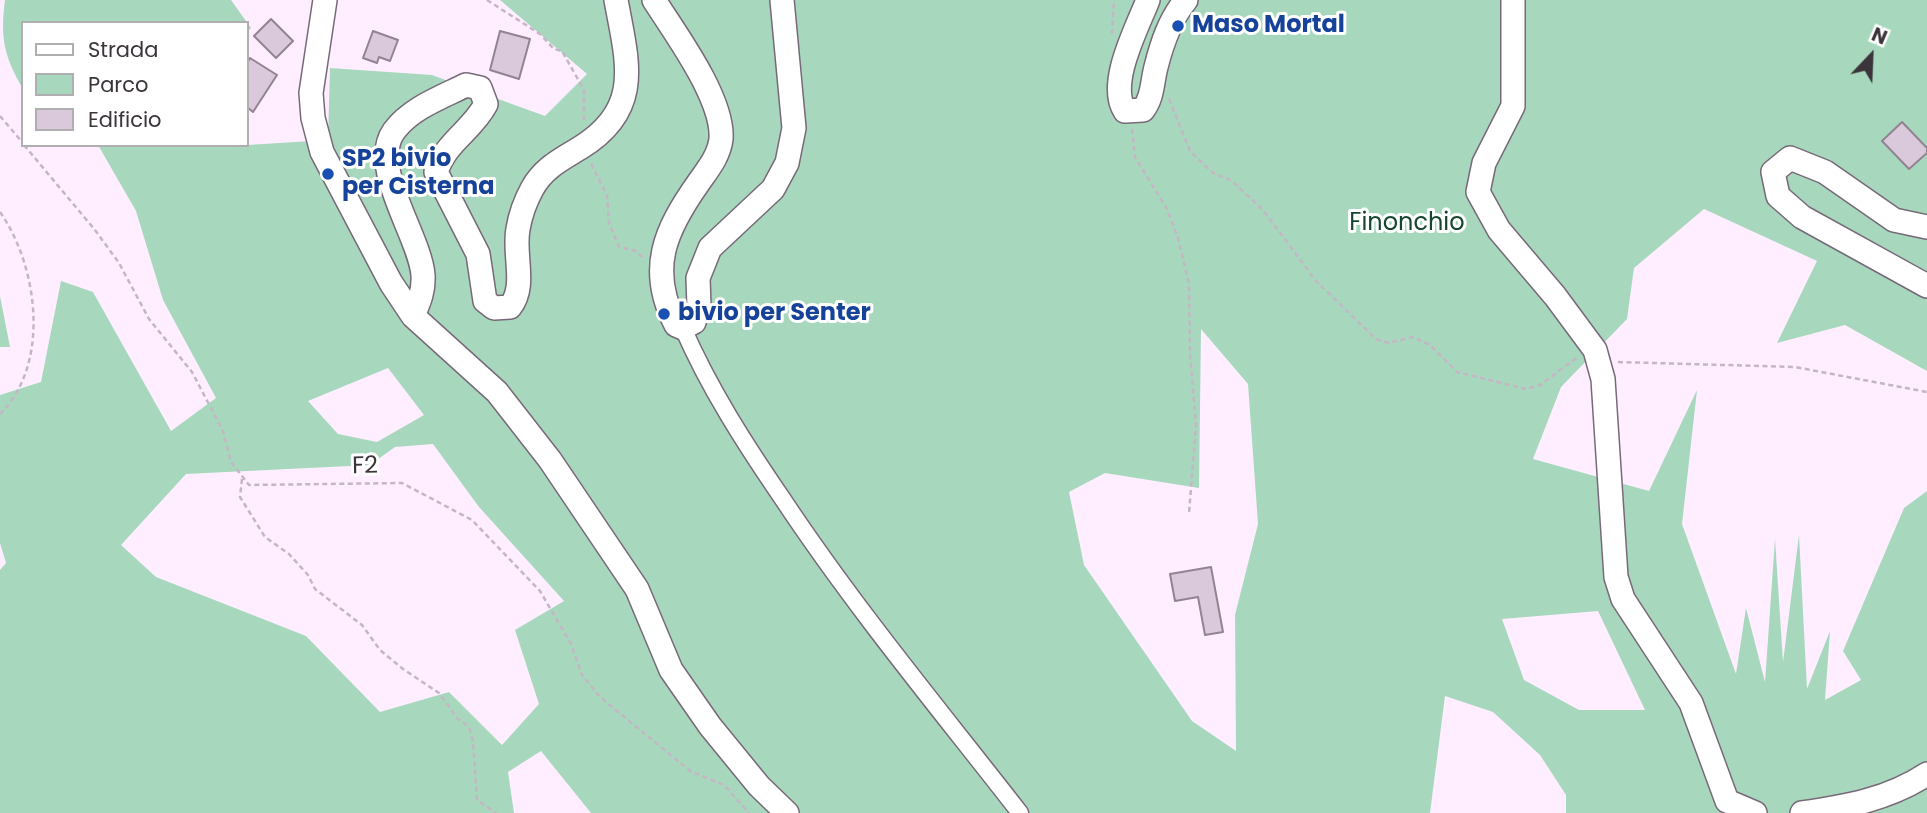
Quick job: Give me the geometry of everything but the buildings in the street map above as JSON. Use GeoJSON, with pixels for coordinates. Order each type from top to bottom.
{"type":"FeatureCollection","features":[{"type":"Feature","properties":{"kind":"street"},"geometry":{"type":"LineString","coordinates":[[326,0],[311,93],[322,152],[391,283],[413,316],[497,392],[550,460],[637,589],[671,670],[709,726],[759,786],[787,813]]}},
{"type":"Feature","properties":{"kind":"street"},"geometry":{"type":"LineString","coordinates":[[413,316],[423,294],[423,272],[386,157],[393,132],[416,110],[466,85],[480,88],[486,104],[477,121],[457,135],[442,153],[436,172],[478,254],[485,301],[495,308],[510,307],[517,298],[520,286],[516,263],[518,228],[532,188],[555,161],[583,146],[607,126],[626,98],[628,68],[616,0]]}},
{"type":"Feature","properties":{"kind":"street"},"geometry":{"type":"LineString","coordinates":[[654,0],[695,63],[713,103],[721,138],[714,161],[678,213],[665,240],[662,291],[676,326],[683,328],[694,322],[699,306],[698,278],[710,248],[773,189],[787,163],[794,128],[782,0]]}},
{"type":"Feature","properties":{"kind":"street"},"geometry":{"type":"LineString","coordinates":[[1148,0],[1118,82],[1119,102],[1125,111],[1143,110],[1150,102],[1166,36],[1186,0]]}},
{"type":"Feature","properties":{"kind":"street"},"geometry":{"type":"LineString","coordinates":[[1513,0],[1513,106],[1484,163],[1478,192],[1499,230],[1555,296],[1595,350],[1603,379],[1616,577],[1623,599],[1691,703],[1727,801],[1755,813]]}},
{"type":"Feature","properties":{"kind":"street"},"geometry":{"type":"LineString","coordinates":[[1927,228],[1895,220],[1825,172],[1790,158],[1773,172],[1778,196],[1802,217],[1927,286]]}},
{"type":"Feature","properties":{"kind":"street"},"geometry":{"type":"LineString","coordinates":[[683,328],[697,361],[753,456],[830,571],[1020,813]]}},
{"type":"Feature","properties":{"kind":"street"},"geometry":{"type":"LineString","coordinates":[[1802,813],[1852,806],[1908,786],[1927,774]]}},
{"type":"Feature","properties":{"kind":"path"},"geometry":{"type":"LineString","coordinates":[[1168,97],[1190,151],[1213,173],[1232,181],[1263,210],[1316,281],[1376,339],[1388,343],[1413,337],[1430,345],[1457,372],[1526,390],[1539,385],[1567,363],[1595,350],[1610,361],[1795,367],[1927,392]]}},
{"type":"Feature","properties":{"kind":"path"},"geometry":{"type":"LineString","coordinates":[[1134,112],[1131,131],[1135,157],[1167,209],[1178,238],[1189,284],[1190,353],[1196,426],[1189,513]]}},
{"type":"Feature","properties":{"kind":"path"},"geometry":{"type":"LineString","coordinates":[[0,116],[21,140]]}},
{"type":"Feature","properties":{"kind":"path"},"geometry":{"type":"LineString","coordinates":[[27,147],[96,230],[137,292],[149,318],[192,372],[223,431],[230,462],[242,478],[240,497],[265,537],[289,554],[308,575],[315,589],[362,625],[380,650],[439,693],[458,719],[469,727],[473,741],[477,800],[496,813]]}},
{"type":"Feature","properties":{"kind":"path"},"geometry":{"type":"LineString","coordinates":[[0,212],[9,225],[26,265],[32,319],[28,369],[14,400],[0,414]]}},
{"type":"Feature","properties":{"kind":"path","name":"F2"},"geometry":{"type":"LineString","coordinates":[[239,473],[249,485],[402,483],[472,520],[540,591],[571,644],[582,675],[600,697],[690,771],[724,785],[749,813]]}},
{"type":"Feature","properties":{"kind":"green space"},"geometry":{"type":"Polygon","coordinates":[[[5,0],[231,0],[246,21],[21,21],[21,85],[11,67],[3,25],[5,0]]]}},
{"type":"Feature","properties":{"kind":"green space","name":"Finonchio"},"geometry":{"type":"Polygon","coordinates":[[[500,0],[1927,0],[1927,371],[1845,325],[1777,343],[1817,261],[1704,209],[1634,268],[1627,319],[1561,387],[1533,459],[1649,491],[1697,390],[1682,524],[1736,674],[1746,608],[1765,682],[1775,539],[1783,662],[1799,535],[1807,689],[1830,631],[1825,700],[1861,680],[1843,651],[1904,508],[1927,491],[1927,813],[1566,813],[1566,795],[1540,755],[1493,712],[1445,696],[1430,813],[591,813],[541,751],[508,772],[514,813],[0,813],[0,570],[6,563],[0,543],[0,395],[41,382],[61,281],[93,292],[171,431],[216,398],[163,300],[136,211],[99,147],[248,147],[328,140],[330,68],[432,75],[545,116],[587,74],[500,0]],[[1201,329],[1199,488],[1105,473],[1069,492],[1084,565],[1192,721],[1236,751],[1235,615],[1258,524],[1248,384],[1201,329]],[[388,368],[308,401],[338,434],[377,442],[424,415],[388,368]],[[433,444],[395,447],[370,465],[186,474],[121,545],[156,577],[306,636],[380,712],[449,692],[502,745],[539,704],[515,630],[564,601],[479,507],[433,444]],[[1598,611],[1502,619],[1524,680],[1579,710],[1645,710],[1598,611]]]}},
{"type":"Feature","properties":{"kind":"green space"},"geometry":{"type":"Polygon","coordinates":[[[0,296],[10,347],[0,347],[0,296]]]}},
{"type":"Feature","properties":{"kind":"place","name":"Maso Mortal"},"geometry":{"type":"Point","coordinates":[1178,26]}},
{"type":"Feature","properties":{"kind":"place","name":"SP2 bivio per Cisterna"},"geometry":{"type":"Point","coordinates":[328,174]}},
{"type":"Feature","properties":{"kind":"place","name":"bivio per Senter"},"geometry":{"type":"Point","coordinates":[664,314]}}]}
